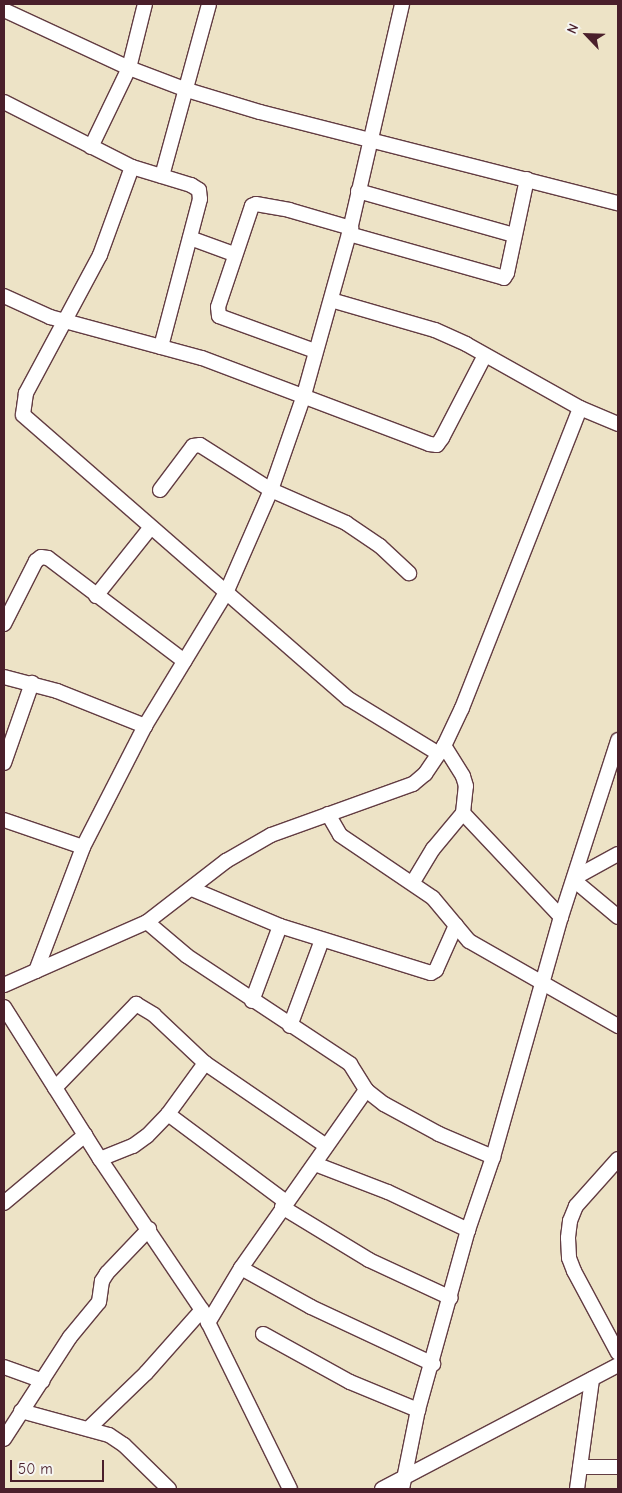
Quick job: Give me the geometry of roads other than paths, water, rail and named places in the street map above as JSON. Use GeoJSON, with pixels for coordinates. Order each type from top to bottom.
{"type":"FeatureCollection","features":[{"type":"Feature","properties":{"kind":"street"},"geometry":{"type":"LineString","coordinates":[[91,147],[129,68],[146,4]]}},
{"type":"Feature","properties":{"kind":"street"},"geometry":{"type":"LineString","coordinates":[[162,176],[209,4]]}},
{"type":"Feature","properties":{"kind":"street"},"geometry":{"type":"LineString","coordinates":[[36,971],[83,847],[145,726],[226,593],[271,490],[304,395],[350,231],[402,4]]}},
{"type":"Feature","properties":{"kind":"street"},"geometry":{"type":"LineString","coordinates":[[4,10],[129,68],[187,90],[260,112],[371,138],[618,203]]}},
{"type":"Feature","properties":{"kind":"street"},"geometry":{"type":"LineString","coordinates":[[4,102],[132,167],[199,190],[200,199],[161,347]]}},
{"type":"Feature","properties":{"kind":"street"},"geometry":{"type":"LineString","coordinates":[[132,167],[100,255],[26,394],[23,415],[349,699],[441,750],[463,776],[466,786],[463,813],[433,849],[413,882]]}},
{"type":"Feature","properties":{"kind":"street"},"geometry":{"type":"LineString","coordinates":[[315,351],[219,316],[217,312],[249,210],[256,204],[504,278],[508,273],[514,235],[527,179]]}},
{"type":"Feature","properties":{"kind":"street"},"geometry":{"type":"LineString","coordinates":[[358,191],[514,235]]}},
{"type":"Feature","properties":{"kind":"street"},"geometry":{"type":"LineString","coordinates":[[190,238],[234,254]]}},
{"type":"Feature","properties":{"kind":"street"},"geometry":{"type":"LineString","coordinates":[[4,296],[50,317],[202,358],[436,445],[485,355]]}},
{"type":"Feature","properties":{"kind":"street"},"geometry":{"type":"LineString","coordinates":[[330,300],[435,330],[485,355],[580,408],[618,424]]}},
{"type":"Feature","properties":{"kind":"street"},"geometry":{"type":"LineString","coordinates":[[4,985],[147,922],[226,861],[271,836],[413,784],[441,750],[496,626],[580,408]]}},
{"type":"Feature","properties":{"kind":"street"},"geometry":{"type":"LineString","coordinates":[[160,490],[196,444],[271,490],[346,523],[380,546],[409,573]]}},
{"type":"Feature","properties":{"kind":"street"},"geometry":{"type":"LineString","coordinates":[[96,596],[151,527]]}},
{"type":"Feature","properties":{"kind":"street"},"geometry":{"type":"LineString","coordinates":[[4,624],[41,556],[48,558],[184,661]]}},
{"type":"Feature","properties":{"kind":"street"},"geometry":{"type":"LineString","coordinates":[[4,677],[32,683],[145,726]]}},
{"type":"Feature","properties":{"kind":"street"},"geometry":{"type":"LineString","coordinates":[[4,763],[32,683]]}},
{"type":"Feature","properties":{"kind":"street"},"geometry":{"type":"LineString","coordinates":[[403,1484],[418,1410],[433,1364],[468,1230],[493,1157],[561,917],[575,879],[618,740]]}},
{"type":"Feature","properties":{"kind":"street"},"geometry":{"type":"LineString","coordinates":[[463,813],[561,917]]}},
{"type":"Feature","properties":{"kind":"street"},"geometry":{"type":"LineString","coordinates":[[328,814],[340,835],[413,882],[433,898],[469,941],[618,1026]]}},
{"type":"Feature","properties":{"kind":"street"},"geometry":{"type":"LineString","coordinates":[[4,820],[83,847]]}},
{"type":"Feature","properties":{"kind":"street"},"geometry":{"type":"LineString","coordinates":[[575,879],[618,854]]}},
{"type":"Feature","properties":{"kind":"street"},"geometry":{"type":"LineString","coordinates":[[575,879],[618,917]]}},
{"type":"Feature","properties":{"kind":"street"},"geometry":{"type":"LineString","coordinates":[[192,889],[280,926],[431,973],[436,970],[456,925]]}},
{"type":"Feature","properties":{"kind":"street"},"geometry":{"type":"LineString","coordinates":[[147,922],[187,956],[252,1001],[350,1064],[366,1090],[399,1114],[493,1157]]}},
{"type":"Feature","properties":{"kind":"street"},"geometry":{"type":"LineString","coordinates":[[252,1001],[280,926]]}},
{"type":"Feature","properties":{"kind":"street"},"geometry":{"type":"LineString","coordinates":[[290,1026],[322,940]]}},
{"type":"Feature","properties":{"kind":"street"},"geometry":{"type":"LineString","coordinates":[[55,1088],[136,1004],[154,1015],[205,1063],[326,1146]]}},
{"type":"Feature","properties":{"kind":"street"},"geometry":{"type":"LineString","coordinates":[[4,1006],[100,1159],[202,1310],[290,1489]]}},
{"type":"Feature","properties":{"kind":"street"},"geometry":{"type":"LineString","coordinates":[[100,1159],[133,1146],[168,1114],[205,1063]]}},
{"type":"Feature","properties":{"kind":"street"},"geometry":{"type":"LineString","coordinates":[[208,1323],[241,1268],[284,1204],[315,1164],[366,1090]]}},
{"type":"Feature","properties":{"kind":"street"},"geometry":{"type":"LineString","coordinates":[[168,1114],[284,1204],[368,1260],[451,1298]]}},
{"type":"Feature","properties":{"kind":"street"},"geometry":{"type":"LineString","coordinates":[[4,1202],[85,1135]]}},
{"type":"Feature","properties":{"kind":"street"},"geometry":{"type":"LineString","coordinates":[[618,1159],[576,1206],[570,1221],[568,1238],[569,1258],[574,1271],[618,1353]]}},
{"type":"Feature","properties":{"kind":"street"},"geometry":{"type":"LineString","coordinates":[[315,1164],[468,1230]]}},
{"type":"Feature","properties":{"kind":"street"},"geometry":{"type":"LineString","coordinates":[[4,1439],[70,1337],[99,1302],[102,1282],[107,1273],[149,1229]]}},
{"type":"Feature","properties":{"kind":"street"},"geometry":{"type":"LineString","coordinates":[[241,1268],[311,1307],[433,1364]]}},
{"type":"Feature","properties":{"kind":"street"},"geometry":{"type":"LineString","coordinates":[[88,1429],[146,1373],[202,1310]]}},
{"type":"Feature","properties":{"kind":"street"},"geometry":{"type":"LineString","coordinates":[[263,1334],[350,1382],[418,1410]]}},
{"type":"Feature","properties":{"kind":"street"},"geometry":{"type":"LineString","coordinates":[[382,1489],[403,1484],[618,1366]]}},
{"type":"Feature","properties":{"kind":"street"},"geometry":{"type":"LineString","coordinates":[[4,1367],[43,1381]]}},
{"type":"Feature","properties":{"kind":"street"},"geometry":{"type":"LineString","coordinates":[[577,1489],[592,1379]]}},
{"type":"Feature","properties":{"kind":"street"},"geometry":{"type":"LineString","coordinates":[[21,1411],[117,1439],[169,1489]]}},
{"type":"Feature","properties":{"kind":"street"},"geometry":{"type":"LineString","coordinates":[[580,1467],[618,1468]]}}]}
